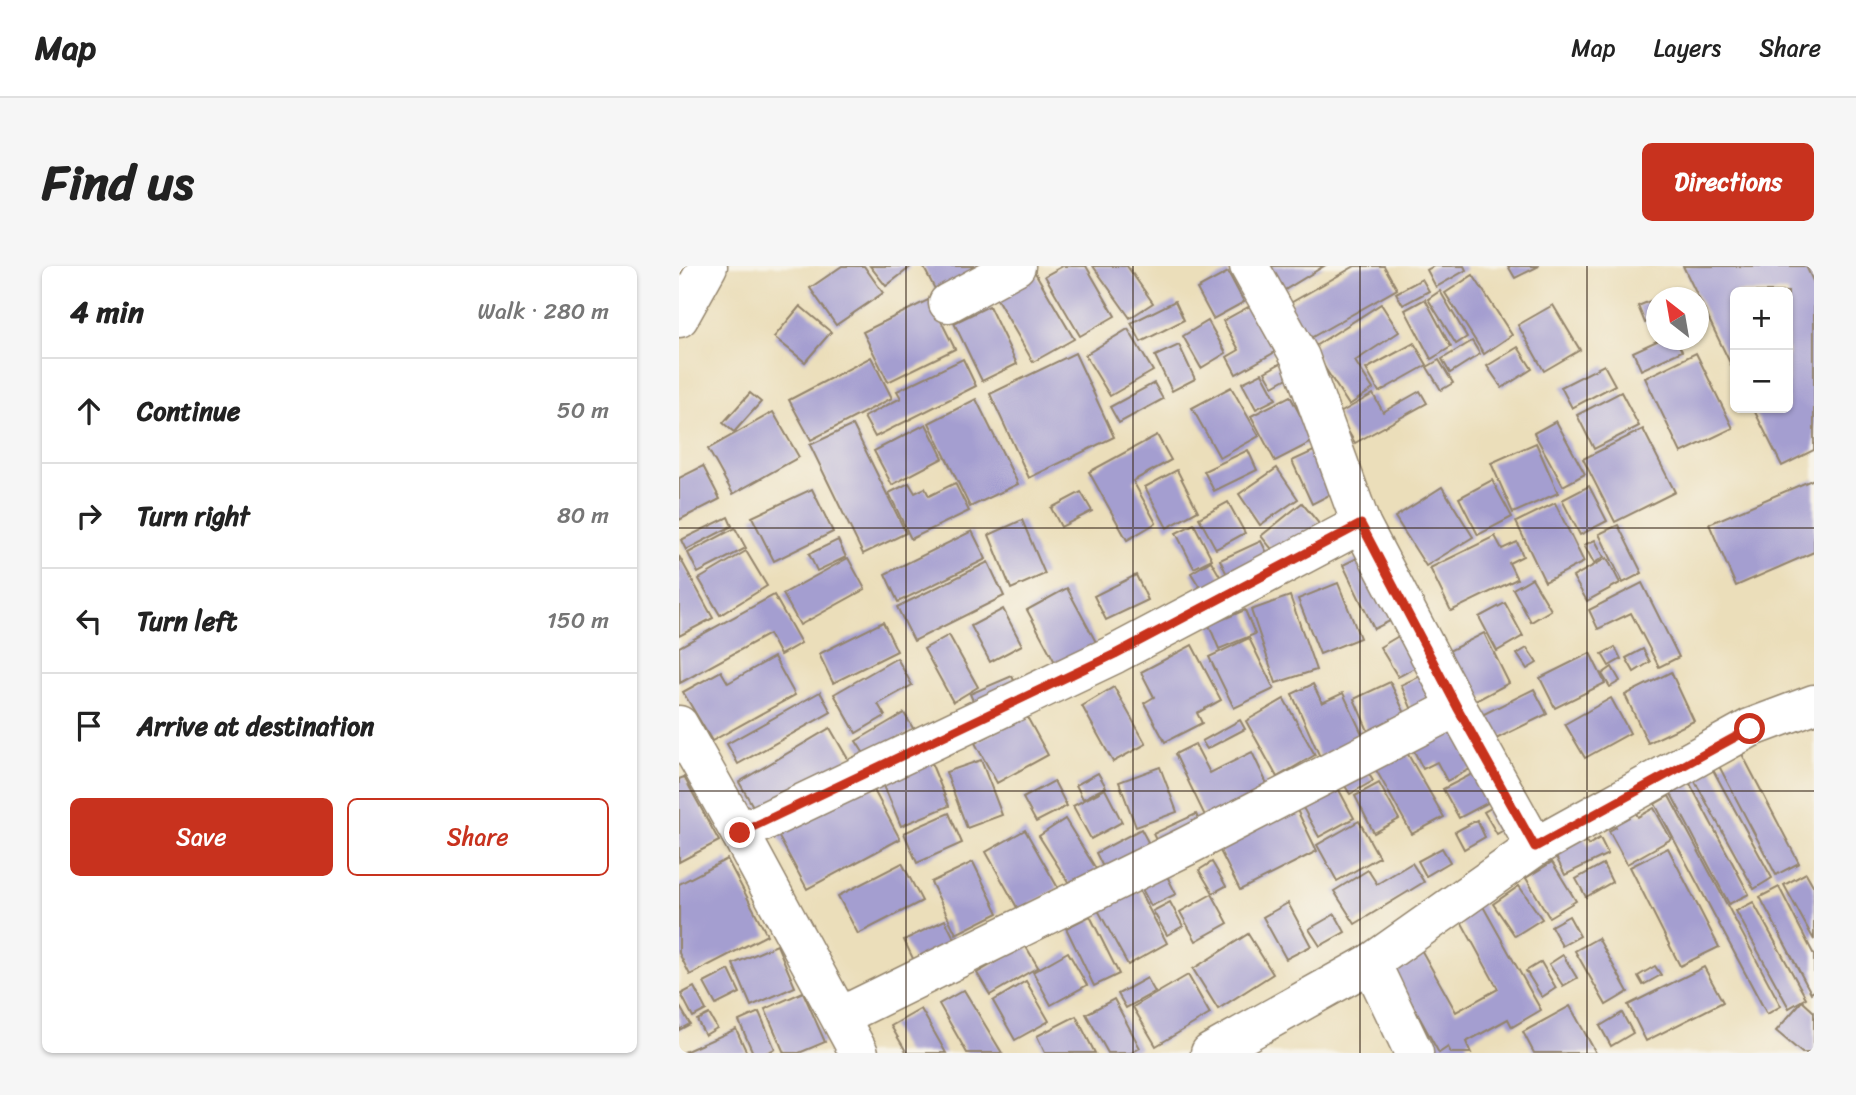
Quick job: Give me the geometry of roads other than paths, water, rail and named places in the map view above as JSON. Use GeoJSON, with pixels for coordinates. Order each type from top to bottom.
{"type":"FeatureCollection","features":[{"type":"Feature","properties":{"kind":"street"},"geometry":{"type":"LineString","coordinates":[[949,303],[1016,266]]}},
{"type":"Feature","properties":{"kind":"street"},"geometry":{"type":"LineString","coordinates":[[1249,266],[1300,357],[1361,524],[1457,707],[1535,847]]}},
{"type":"Feature","properties":{"kind":"street"},"geometry":{"type":"LineString","coordinates":[[740,833],[1115,654],[1361,524]]}},
{"type":"Feature","properties":{"kind":"street"},"geometry":{"type":"LineString","coordinates":[[1210,1053],[1371,963],[1535,847],[1750,729],[1814,704]]}},
{"type":"Feature","properties":{"kind":"street"},"geometry":{"type":"LineString","coordinates":[[679,725],[740,833],[846,1041],[1185,847],[1457,707]]}},
{"type":"Feature","properties":{"kind":"street"},"geometry":{"type":"LineString","coordinates":[[1371,963],[1414,1053]]}}]}
